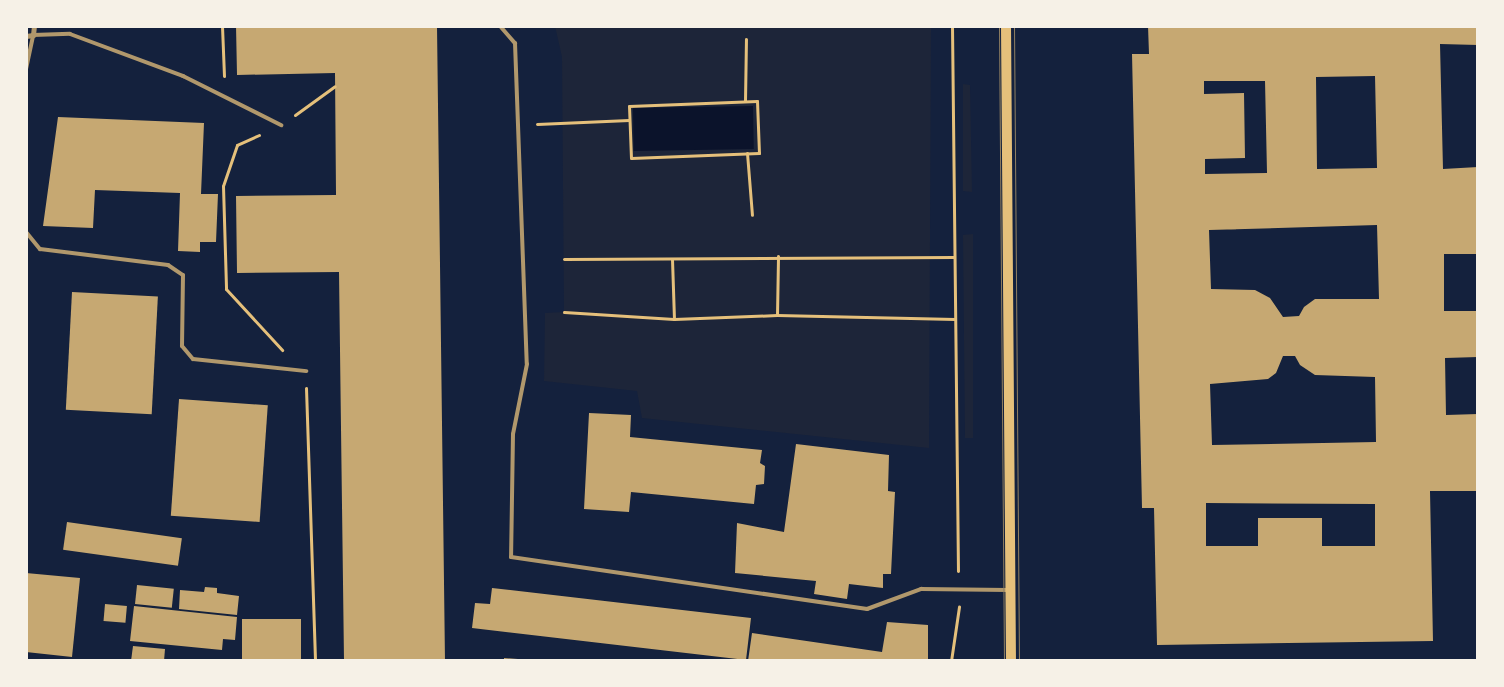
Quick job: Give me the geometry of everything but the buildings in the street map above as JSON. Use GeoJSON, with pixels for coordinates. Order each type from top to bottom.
{"type":"FeatureCollection","features":[{"type":"Feature","properties":{"kind":"main road"},"geometry":{"type":"LineString","coordinates":[[1006,26],[1011,661]]}},
{"type":"Feature","properties":{"kind":"street"},"geometry":{"type":"LineString","coordinates":[[26,36],[33,35],[34,26]]}},
{"type":"Feature","properties":{"kind":"lane"},"geometry":{"type":"LineString","coordinates":[[500,26],[516,43],[521,125],[528,364],[514,434],[511,557],[867,609],[921,589],[1010,590]]}},
{"type":"Feature","properties":{"kind":"lane"},"geometry":{"type":"LineString","coordinates":[[26,69],[33,35],[70,34],[183,76],[281,125]]}},
{"type":"Feature","properties":{"kind":"lane"},"geometry":{"type":"LineString","coordinates":[[26,232],[40,249],[168,265],[182,276],[182,346],[193,359],[306,372]]}},
{"type":"Feature","properties":{"kind":"path"},"geometry":{"type":"LineString","coordinates":[[222,26],[225,97]]}},
{"type":"Feature","properties":{"kind":"path"},"geometry":{"type":"LineString","coordinates":[[951,661],[959,610],[952,26]]}},
{"type":"Feature","properties":{"kind":"path"},"geometry":{"type":"LineString","coordinates":[[745,101],[746,39]]}},
{"type":"Feature","properties":{"kind":"path"},"geometry":{"type":"LineString","coordinates":[[757,101],[759,153],[631,158],[629,120],[628,106],[757,101]]}},
{"type":"Feature","properties":{"kind":"path"},"geometry":{"type":"LineString","coordinates":[[521,125],[629,120]]}},
{"type":"Feature","properties":{"kind":"path"},"geometry":{"type":"LineString","coordinates":[[748,153],[752,215]]}},
{"type":"Feature","properties":{"kind":"path"},"geometry":{"type":"LineString","coordinates":[[564,260],[778,256],[954,256]]}},
{"type":"Feature","properties":{"kind":"path"},"geometry":{"type":"LineString","coordinates":[[777,316],[778,256]]}},
{"type":"Feature","properties":{"kind":"path"},"geometry":{"type":"LineString","coordinates":[[672,259],[674,319]]}},
{"type":"Feature","properties":{"kind":"path"},"geometry":{"type":"LineString","coordinates":[[564,312],[674,319],[777,316],[955,319]]}},
{"type":"Feature","properties":{"kind":"shaded area"},"geometry":{"type":"Polygon","coordinates":[[[555,26],[931,26],[929,448],[642,418],[637,391],[544,381],[545,313],[564,312],[562,57],[555,26]]]}},
{"type":"Feature","properties":{"kind":"shaded area"},"geometry":{"type":"Polygon","coordinates":[[[963,84],[970,85],[972,192],[963,191],[963,84]]]}},
{"type":"Feature","properties":{"kind":"shaded area"},"geometry":{"type":"Polygon","coordinates":[[[753,106],[754,149],[634,151],[633,108],[753,106]]]}},
{"type":"Feature","properties":{"kind":"shaded area"},"geometry":{"type":"Polygon","coordinates":[[[973,234],[973,438],[965,438],[963,235],[973,234]]]}},
{"type":"Feature","properties":{"kind":"tram line"},"geometry":{"type":"LineString","coordinates":[[999,26],[1004,661]]}},
{"type":"Feature","properties":{"kind":"tram line"},"geometry":{"type":"LineString","coordinates":[[1014,26],[1019,661]]}}]}
